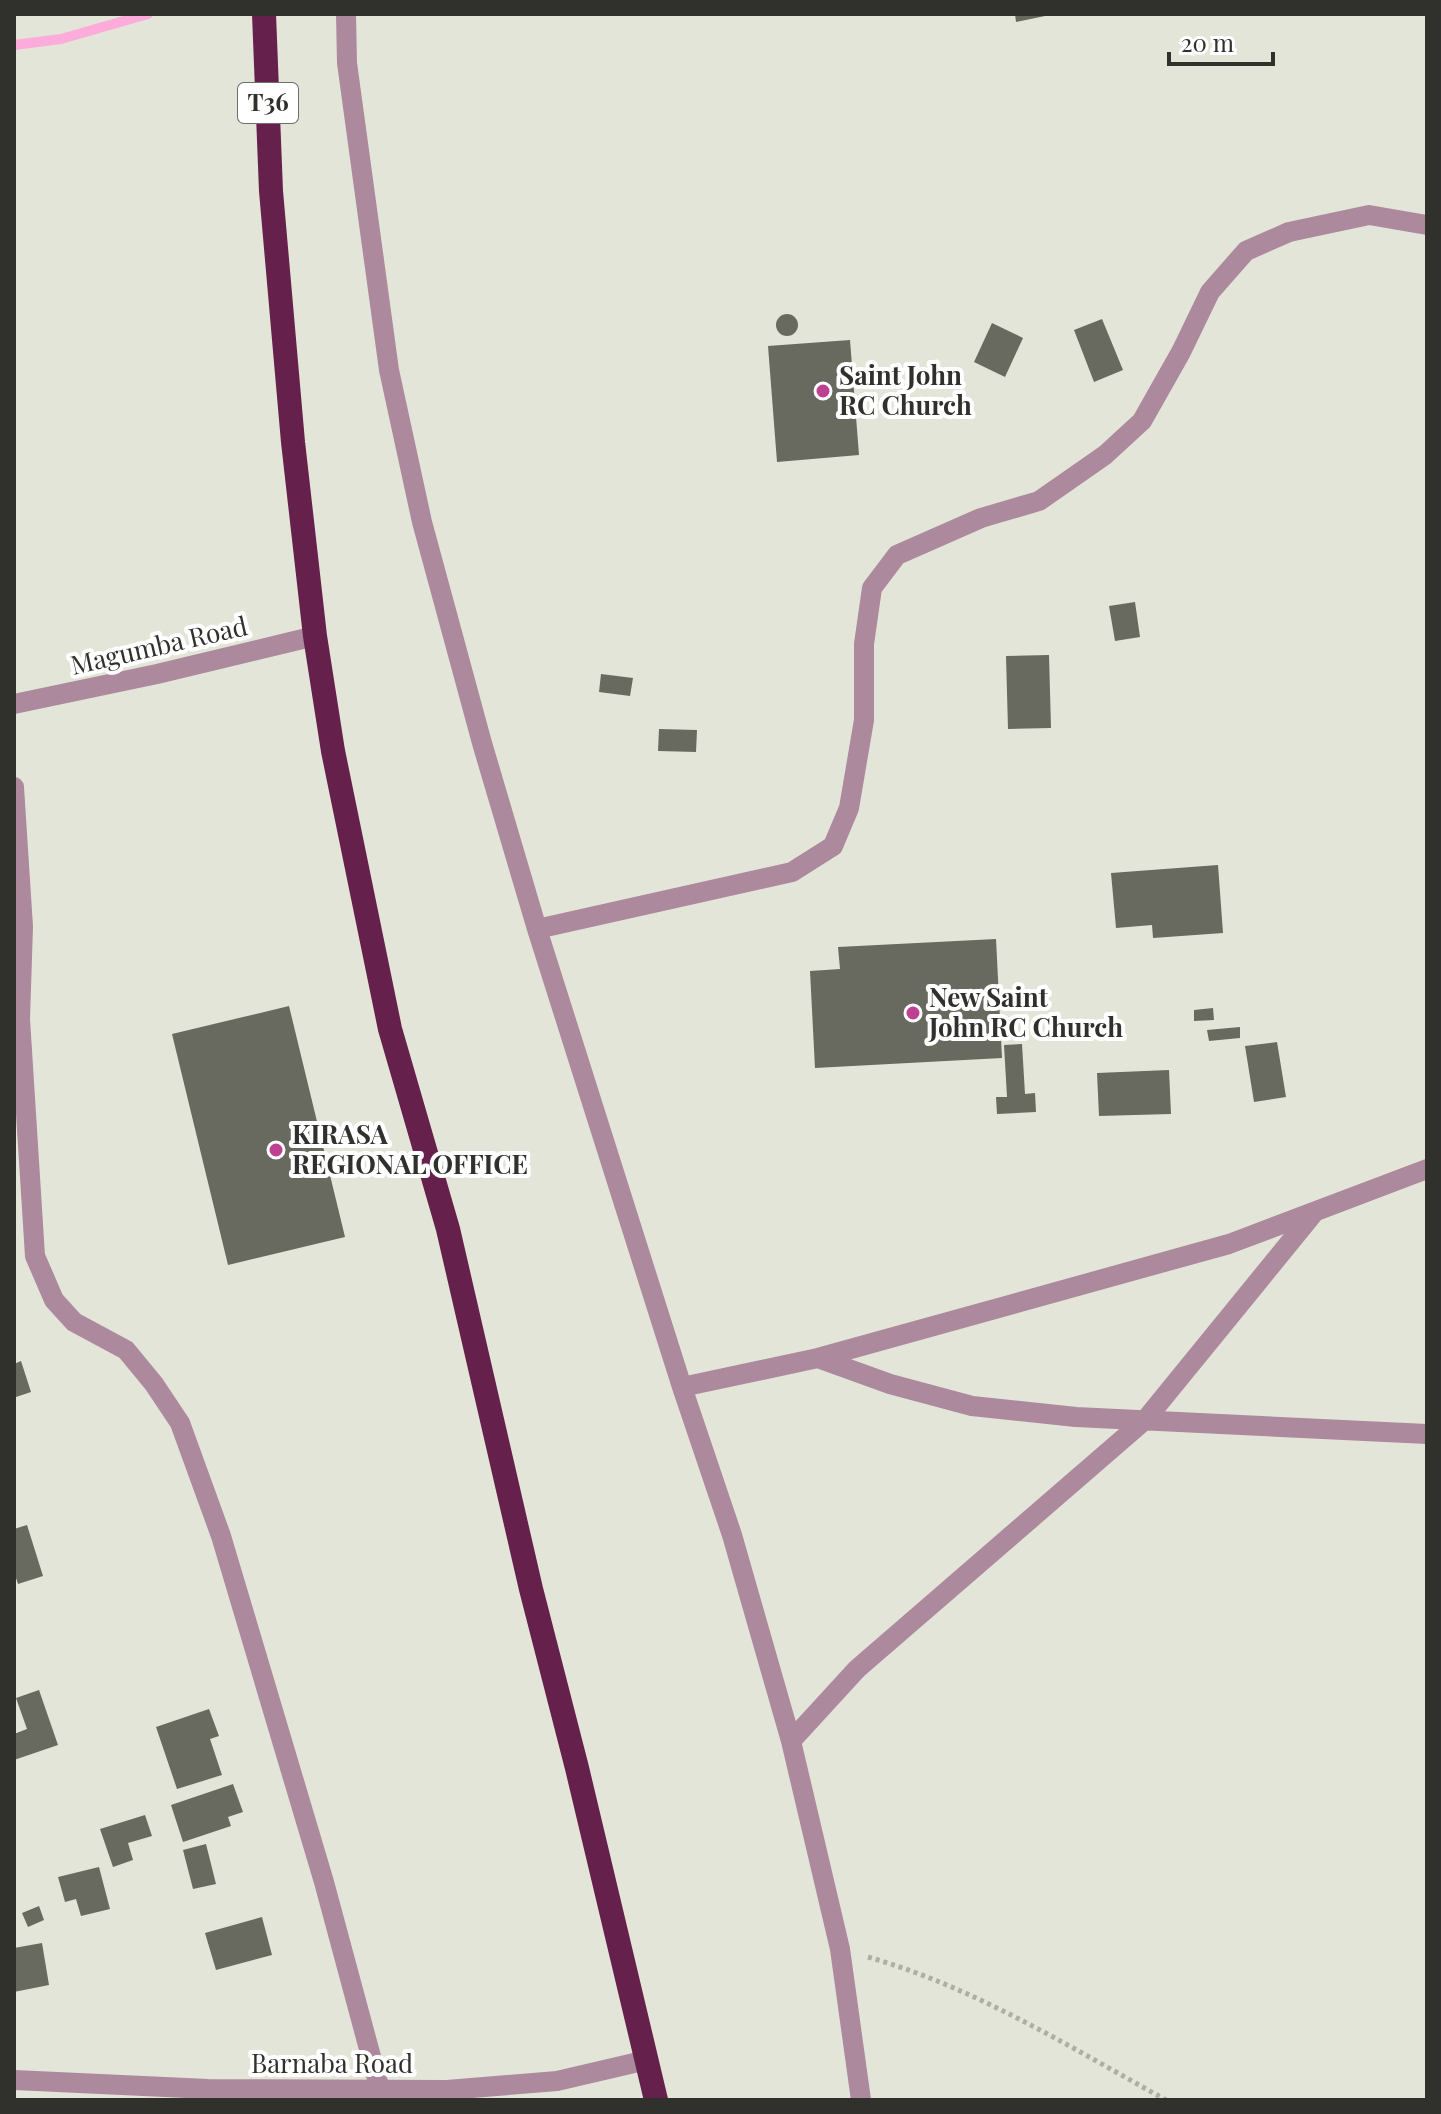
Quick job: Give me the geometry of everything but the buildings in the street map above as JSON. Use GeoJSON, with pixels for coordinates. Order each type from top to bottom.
{"type":"FeatureCollection","features":[{"type":"Feature","properties":{"kind":"highway","name":"T36"},"geometry":{"type":"LineString","coordinates":[[264,14],[271,191],[293,442],[315,636],[333,751],[390,1029],[448,1229],[531,1589],[656,2100]]}},
{"type":"Feature","properties":{"kind":"street"},"geometry":{"type":"LineString","coordinates":[[346,14],[347,63],[389,370],[422,522],[537,929],[732,1535],[791,1741],[840,1949],[861,2100]]}},
{"type":"Feature","properties":{"kind":"street"},"geometry":{"type":"LineString","coordinates":[[537,929],[792,872],[833,846],[849,808],[864,720],[864,644],[872,588],[897,555],[981,518],[1039,501],[1105,455],[1142,421],[1210,292],[1246,251],[1289,232],[1369,215],[1427,225]]}},
{"type":"Feature","properties":{"kind":"street","name":"Magumba Road"},"geometry":{"type":"LineString","coordinates":[[14,704],[315,636]]}},
{"type":"Feature","properties":{"kind":"street"},"geometry":{"type":"LineString","coordinates":[[14,787],[23,927],[20,1019],[35,1256],[54,1300],[74,1322],[126,1350],[180,1423],[226,1551],[324,1882],[380,2090]]}},
{"type":"Feature","properties":{"kind":"street"},"geometry":{"type":"LineString","coordinates":[[682,1387],[818,1358],[1229,1244],[1427,1169]]}},
{"type":"Feature","properties":{"kind":"street"},"geometry":{"type":"LineString","coordinates":[[791,1741],[857,1669],[1146,1419],[1313,1214]]}},
{"type":"Feature","properties":{"kind":"street"},"geometry":{"type":"LineString","coordinates":[[818,1358],[890,1384],[972,1406],[1076,1417],[1427,1434]]}},
{"type":"Feature","properties":{"kind":"street","name":"Barnaba Road"},"geometry":{"type":"LineString","coordinates":[[14,2080],[208,2089],[447,2090],[557,2081],[647,2060]]}},
{"type":"Feature","properties":{"kind":"path"},"geometry":{"type":"LineString","coordinates":[[840,1949],[914,1970],[1007,2014],[1166,2100]]}},
{"type":"Feature","properties":{"kind":"waterway"},"geometry":{"type":"LineString","coordinates":[[14,45],[61,39],[148,14]]}},
{"type":"Feature","properties":{"kind":"place","name":"Saint John RC Church"},"geometry":{"type":"Point","coordinates":[823,391]}},
{"type":"Feature","properties":{"kind":"place","name":"New Saint John RC Church"},"geometry":{"type":"Point","coordinates":[913,1013]}},
{"type":"Feature","properties":{"kind":"place","name":"KIRASA REGIONAL OFFICE"},"geometry":{"type":"Point","coordinates":[276,1150]}}]}
